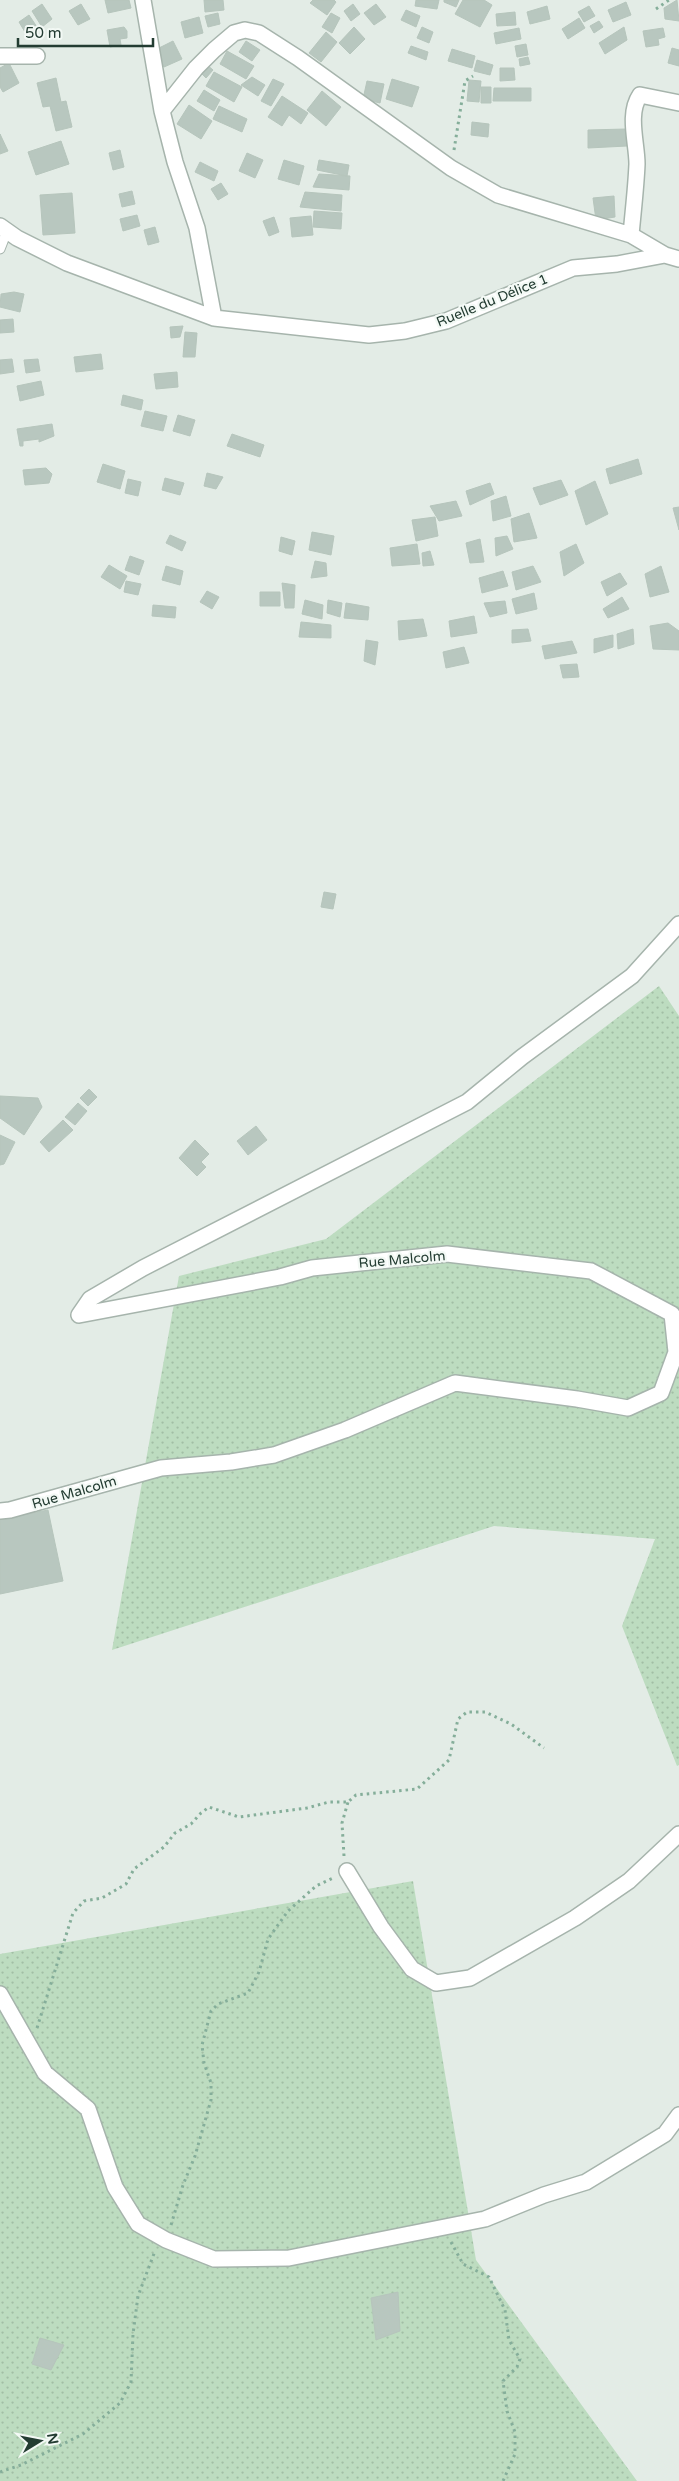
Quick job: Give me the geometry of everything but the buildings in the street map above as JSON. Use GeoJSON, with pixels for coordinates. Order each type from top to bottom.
{"type":"FeatureCollection","features":[{"type":"Feature","properties":{"kind":"street"},"geometry":{"type":"LineString","coordinates":[[143,0],[162,111],[175,162],[197,228],[214,318]]}},
{"type":"Feature","properties":{"kind":"street"},"geometry":{"type":"LineString","coordinates":[[162,111],[196,68],[234,33],[245,30],[259,33],[298,58],[451,168],[498,195],[631,235],[672,257]]}},
{"type":"Feature","properties":{"kind":"street"},"geometry":{"type":"LineString","coordinates":[[0,56],[37,56]]}},
{"type":"Feature","properties":{"kind":"street"},"geometry":{"type":"LineString","coordinates":[[631,235],[637,163],[634,122],[637,100],[640,95],[679,103]]}},
{"type":"Feature","properties":{"kind":"street","name":"Ruelle du Délice 1"},"geometry":{"type":"LineString","coordinates":[[3,228],[17,238],[67,263],[214,318],[369,334],[405,331],[446,321],[573,268],[672,257]]}},
{"type":"Feature","properties":{"kind":"street","name":"Rue Malcolm"},"geometry":{"type":"LineString","coordinates":[[0,1511],[10,1510],[161,1468],[231,1462],[274,1455],[345,1430],[455,1383],[568,1397],[628,1408],[661,1393],[676,1352],[677,1335],[672,1314],[591,1271],[447,1254],[312,1268],[280,1277],[79,1316],[90,1299],[143,1268],[467,1102],[522,1057],[632,976],[679,924]]}},
{"type":"Feature","properties":{"kind":"street"},"geometry":{"type":"LineString","coordinates":[[347,1871],[412,1970],[436,1983],[470,1978],[575,1918],[628,1880],[679,1834]]}},
{"type":"Feature","properties":{"kind":"street"},"geometry":{"type":"LineString","coordinates":[[0,1994],[44,2073],[88,2109],[115,2186],[138,2224],[163,2238],[214,2259],[288,2258],[485,2219],[544,2195],[586,2182],[665,2134],[679,2115]]}},
{"type":"Feature","properties":{"kind":"lane"},"geometry":{"type":"LineString","coordinates":[[0,249],[3,228]]}},
{"type":"Feature","properties":{"kind":"path"},"geometry":{"type":"LineString","coordinates":[[656,10],[669,0]]}},
{"type":"Feature","properties":{"kind":"path"},"geometry":{"type":"LineString","coordinates":[[451,168],[465,81],[473,76]]}},
{"type":"Feature","properties":{"kind":"path"},"geometry":{"type":"LineString","coordinates":[[0,2472],[21,2465],[83,2434],[120,2403],[131,2382],[133,2334],[138,2296],[195,2156],[211,2100],[211,2083],[204,2063],[202,2045],[211,2011],[218,2004],[248,1993],[258,1972],[268,1940],[288,1911],[316,1886],[347,1871],[342,1823],[348,1802],[356,1795],[417,1789],[449,1760],[458,1719],[467,1712],[485,1712],[511,1724],[544,1748]]}},
{"type":"Feature","properties":{"kind":"path"},"geometry":{"type":"LineString","coordinates":[[30,2047],[49,1995],[73,1913],[84,1901],[102,1898],[126,1884],[134,1869],[164,1847],[175,1834],[191,1824],[201,1812],[209,1807],[239,1817],[307,1808],[329,1802],[348,1802]]}},
{"type":"Feature","properties":{"kind":"path"},"geometry":{"type":"LineString","coordinates":[[443,2226],[463,2264],[489,2277],[505,2310],[509,2340],[520,2359],[517,2367],[503,2381],[507,2411],[515,2432],[515,2454],[503,2481]]}},
{"type":"Feature","properties":{"kind":"green space"},"geometry":{"type":"Polygon","coordinates":[[[659,986],[679,1016],[679,1765],[677,1766],[622,1626],[655,1539],[494,1526],[112,1650],[179,1276],[326,1239],[659,986]]]}},
{"type":"Feature","properties":{"kind":"green space"},"geometry":{"type":"Polygon","coordinates":[[[413,1881],[476,2260],[637,2481],[0,2481],[0,1954],[413,1881]]]}}]}
